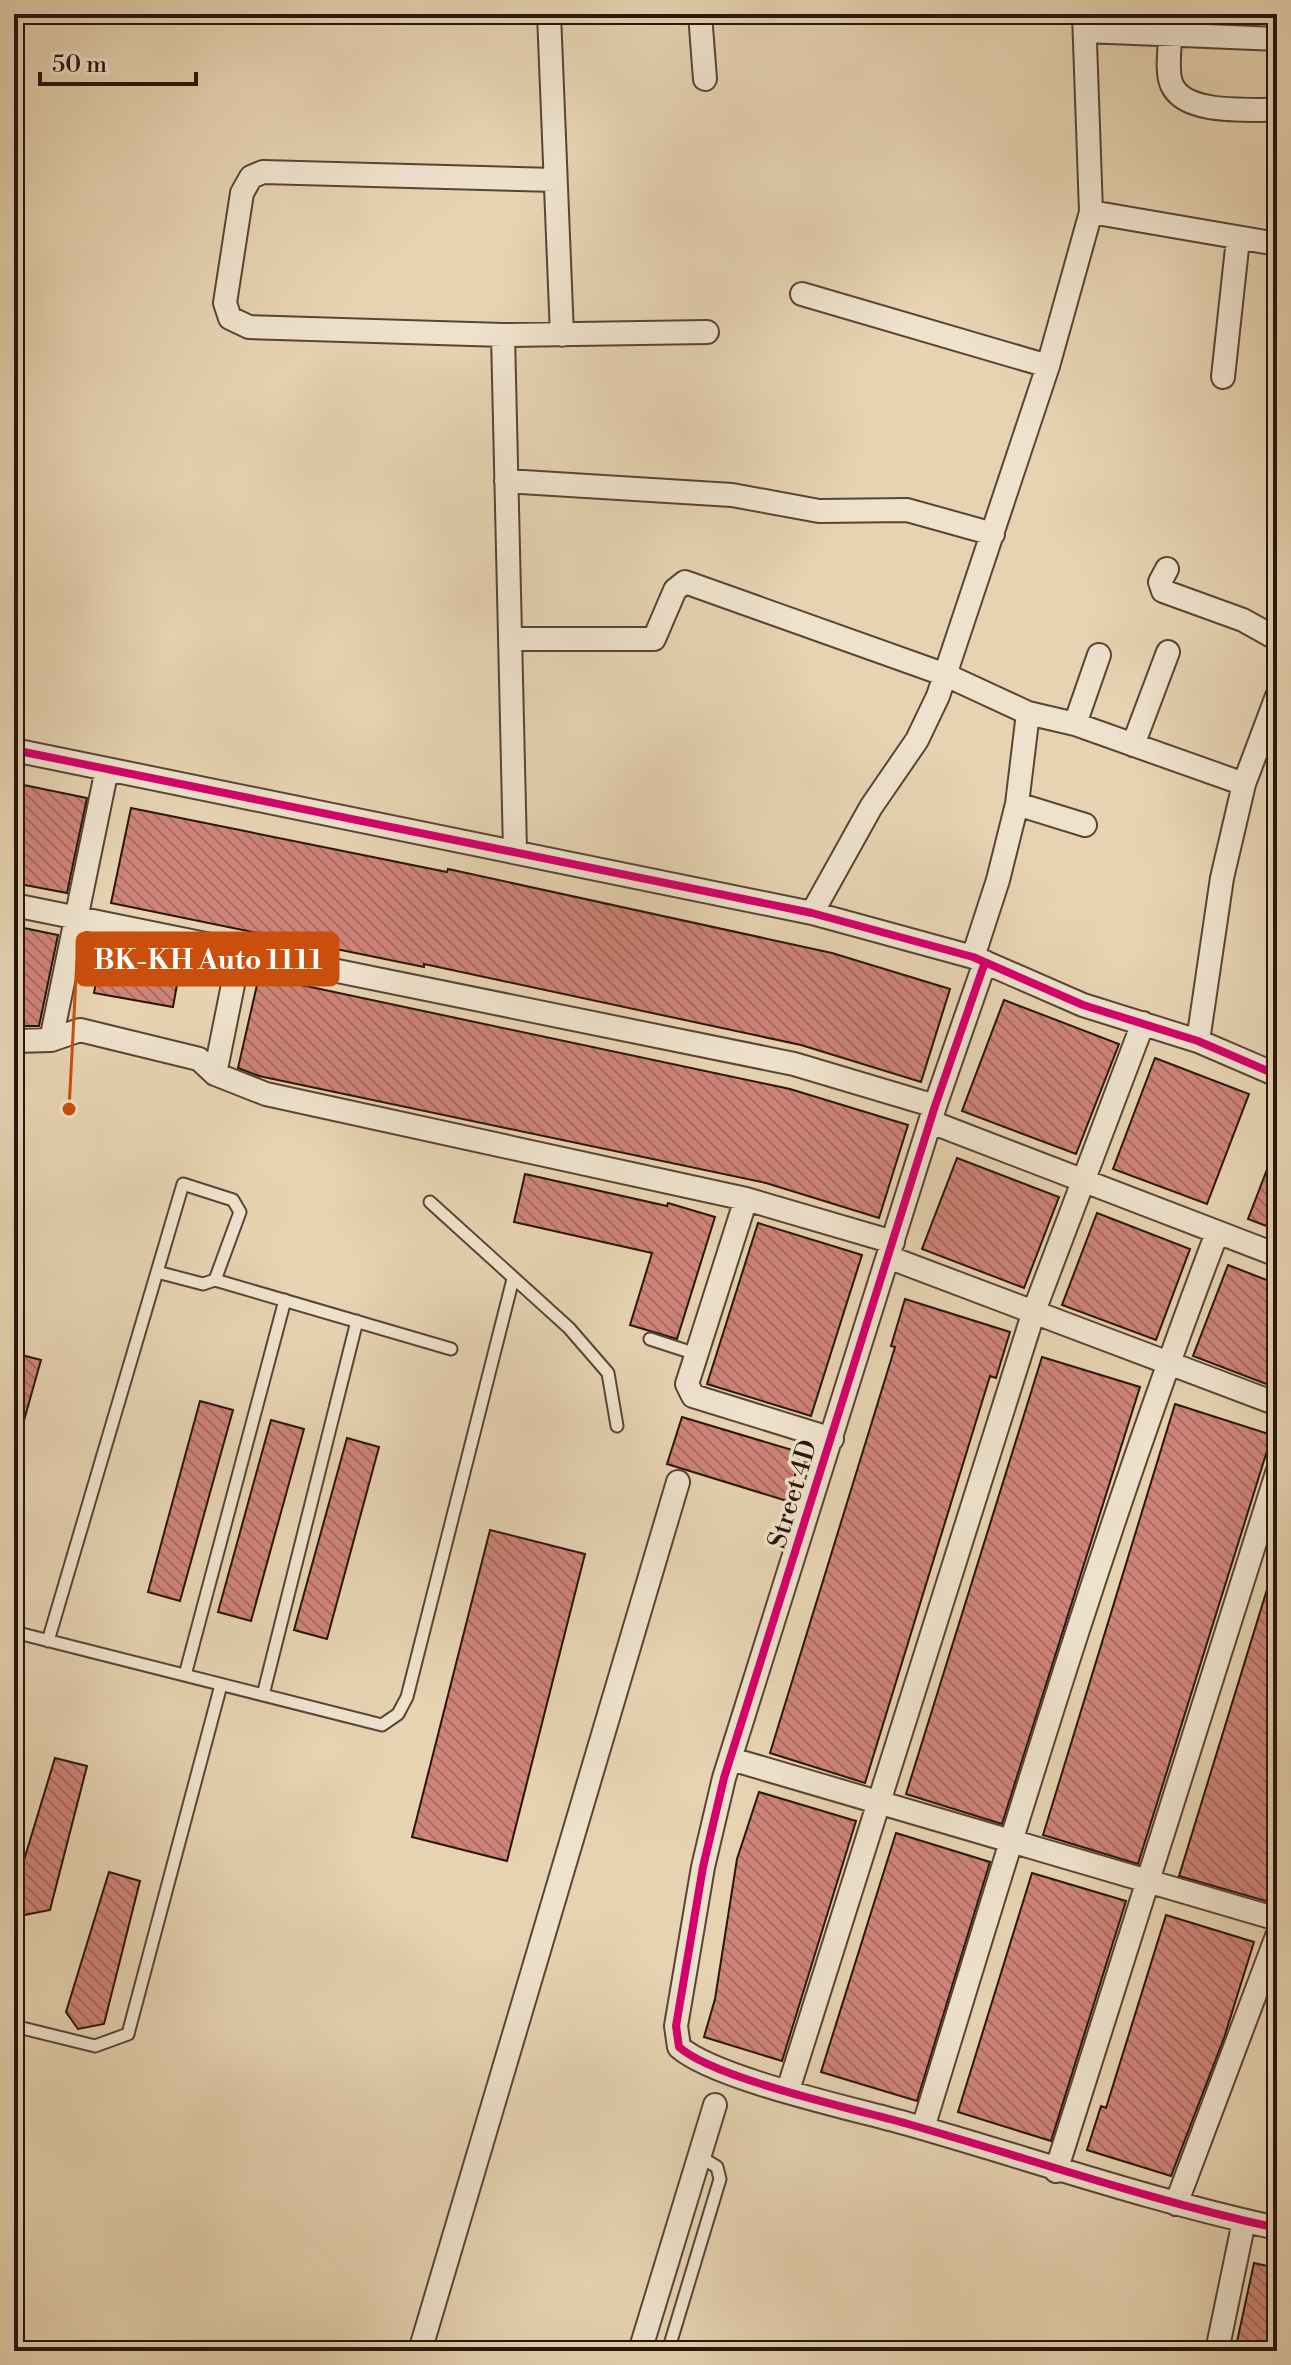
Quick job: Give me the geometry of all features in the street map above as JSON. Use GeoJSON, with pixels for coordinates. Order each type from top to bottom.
{"type":"FeatureCollection","features":[{"type":"Feature","properties":{"kind":"street"},"geometry":{"type":"LineString","coordinates":[[549,14],[562,335]]}},
{"type":"Feature","properties":{"kind":"street"},"geometry":{"type":"LineString","coordinates":[[700,14],[705,79]]}},
{"type":"Feature","properties":{"kind":"street"},"geometry":{"type":"LineString","coordinates":[[812,913],[871,807],[917,740],[946,675],[1048,366],[1091,212],[1085,22],[1170,35],[1277,39]]}},
{"type":"Feature","properties":{"kind":"street"},"geometry":{"type":"LineString","coordinates":[[1170,35],[1171,84],[1182,98],[1211,108],[1277,110]]}},
{"type":"Feature","properties":{"kind":"street"},"geometry":{"type":"LineString","coordinates":[[555,180],[263,172],[251,177],[242,193],[225,303],[230,318],[249,327],[503,335],[707,332]]}},
{"type":"Feature","properties":{"kind":"street"},"geometry":{"type":"LineString","coordinates":[[1091,212],[1277,244]]}},
{"type":"Feature","properties":{"kind":"street"},"geometry":{"type":"LineString","coordinates":[[1223,377],[1238,239]]}},
{"type":"Feature","properties":{"kind":"street"},"geometry":{"type":"LineString","coordinates":[[802,294],[1048,366]]}},
{"type":"Feature","properties":{"kind":"street"},"geometry":{"type":"LineString","coordinates":[[503,335],[515,851]]}},
{"type":"Feature","properties":{"kind":"street"},"geometry":{"type":"LineString","coordinates":[[506,481],[732,495],[819,511],[907,510],[993,534]]}},
{"type":"Feature","properties":{"kind":"street"},"geometry":{"type":"LineString","coordinates":[[1167,569],[1160,582],[1163,591],[1243,620],[1277,639]]}},
{"type":"Feature","properties":{"kind":"street"},"geometry":{"type":"LineString","coordinates":[[512,639],[654,639],[675,590],[685,582],[946,675],[1028,713],[1075,724],[1244,784]]}},
{"type":"Feature","properties":{"kind":"street"},"geometry":{"type":"LineString","coordinates":[[1133,745],[1168,652]]}},
{"type":"Feature","properties":{"kind":"street"},"geometry":{"type":"LineString","coordinates":[[1075,724],[1099,655]]}},
{"type":"Feature","properties":{"kind":"street"},"geometry":{"type":"LineString","coordinates":[[1198,1041],[1222,878],[1244,784],[1277,696]]}},
{"type":"Feature","properties":{"kind":"street","name":"Street 4D"},"geometry":{"type":"LineString","coordinates":[[788,2090],[695,2061],[679,2047],[676,2026],[703,1867],[731,1759],[979,960],[1017,804],[1028,713]]}},
{"type":"Feature","properties":{"kind":"street"},"geometry":{"type":"LineString","coordinates":[[14,750],[812,913],[979,960],[1083,1005],[1198,1041],[1277,1075]]}},
{"type":"Feature","properties":{"kind":"street"},"geometry":{"type":"LineString","coordinates":[[51,1040],[107,769]]}},
{"type":"Feature","properties":{"kind":"street"},"geometry":{"type":"LineString","coordinates":[[1017,804],[1085,825]]}},
{"type":"Feature","properties":{"kind":"street"},"geometry":{"type":"LineString","coordinates":[[14,905],[794,1064],[933,1114],[1082,1181],[1277,1255]]}},
{"type":"Feature","properties":{"kind":"street"},"geometry":{"type":"LineString","coordinates":[[215,1074],[240,950]]}},
{"type":"Feature","properties":{"kind":"street"},"geometry":{"type":"LineString","coordinates":[[1143,1023],[1034,1311],[881,1804],[788,2090],[923,2128],[1056,2171],[1277,2228]]}},
{"type":"Feature","properties":{"kind":"street"},"geometry":{"type":"LineString","coordinates":[[14,1041],[51,1040],[80,1030],[199,1059],[215,1074],[266,1094],[746,1199],[890,1250],[1034,1311],[1277,1404]]}},
{"type":"Feature","properties":{"kind":"street"},"geometry":{"type":"LineString","coordinates":[[746,1199],[687,1384],[693,1396],[832,1439]]}},
{"type":"Feature","properties":{"kind":"street"},"geometry":{"type":"LineString","coordinates":[[923,2128],[1012,1840],[1168,1361],[1217,1233]]}},
{"type":"Feature","properties":{"kind":"street"},"geometry":{"type":"LineString","coordinates":[[1056,2171],[1277,1473]]}},
{"type":"Feature","properties":{"kind":"street"},"geometry":{"type":"LineString","coordinates":[[420,2351],[678,1482]]}},
{"type":"Feature","properties":{"kind":"street"},"geometry":{"type":"LineString","coordinates":[[731,1759],[1277,1919]]}},
{"type":"Feature","properties":{"kind":"street"},"geometry":{"type":"LineString","coordinates":[[1176,2204],[1277,1936]]}},
{"type":"Feature","properties":{"kind":"street"},"geometry":{"type":"LineString","coordinates":[[640,2351],[715,2105]]}},
{"type":"Feature","properties":{"kind":"street"},"geometry":{"type":"LineString","coordinates":[[1217,2351],[1244,2221]]}},
{"type":"Feature","properties":{"kind":"lane"},"geometry":{"type":"LineString","coordinates":[[48,1641],[183,1184],[233,1200],[240,1212],[215,1280]]}},
{"type":"Feature","properties":{"kind":"lane"},"geometry":{"type":"LineString","coordinates":[[430,1202],[569,1328],[608,1373],[617,1426]]}},
{"type":"Feature","properties":{"kind":"lane"},"geometry":{"type":"LineString","coordinates":[[157,1272],[203,1284],[215,1280],[451,1349]]}},
{"type":"Feature","properties":{"kind":"lane"},"geometry":{"type":"LineString","coordinates":[[14,1632],[382,1725],[398,1714],[407,1697],[513,1279]]}},
{"type":"Feature","properties":{"kind":"lane"},"geometry":{"type":"LineString","coordinates":[[185,1675],[285,1300]]}},
{"type":"Feature","properties":{"kind":"lane"},"geometry":{"type":"LineString","coordinates":[[263,1695],[357,1321]]}},
{"type":"Feature","properties":{"kind":"lane"},"geometry":{"type":"LineString","coordinates":[[650,1339],[696,1354]]}},
{"type":"Feature","properties":{"kind":"lane"},"geometry":{"type":"LineString","coordinates":[[14,2026],[95,2046],[128,2034],[221,1685]]}},
{"type":"Feature","properties":{"kind":"lane"},"geometry":{"type":"LineString","coordinates":[[668,2351],[720,2179],[717,2167],[699,2156]]}},
{"type":"Feature","properties":{"kind":"building"},"geometry":{"type":"Polygon","coordinates":[[[14,783],[87,798],[67,893],[14,883],[14,783]]]}},
{"type":"Feature","properties":{"kind":"building"},"geometry":{"type":"Polygon","coordinates":[[[131,808],[447,872],[448,869],[832,953],[950,989],[921,1082],[801,1045],[424,964],[424,967],[111,903],[131,808]]]}},
{"type":"Feature","properties":{"kind":"building"},"geometry":{"type":"Polygon","coordinates":[[[14,926],[58,935],[39,1026],[14,1026],[14,926]]]}},
{"type":"Feature","properties":{"kind":"building"},"geometry":{"type":"Polygon","coordinates":[[[99,965],[178,979],[173,1007],[94,993],[99,965]]]}},
{"type":"Feature","properties":{"kind":"building"},"geometry":{"type":"Polygon","coordinates":[[[259,976],[790,1089],[908,1125],[879,1218],[766,1183],[259,1076],[238,1068],[259,976]]]}},
{"type":"Feature","properties":{"kind":"building"},"geometry":{"type":"Polygon","coordinates":[[[1004,1000],[1119,1044],[1076,1154],[962,1111],[1004,1000]]]}},
{"type":"Feature","properties":{"kind":"building"},"geometry":{"type":"Polygon","coordinates":[[[1155,1058],[1249,1094],[1207,1204],[1113,1169],[1155,1058]]]}},
{"type":"Feature","properties":{"kind":"building"},"geometry":{"type":"Polygon","coordinates":[[[1277,1146],[1277,1230],[1248,1219],[1277,1146]]]}},
{"type":"Feature","properties":{"kind":"building"},"geometry":{"type":"Polygon","coordinates":[[[957,1158],[1059,1197],[1024,1288],[922,1249],[957,1158]]]}},
{"type":"Feature","properties":{"kind":"building"},"geometry":{"type":"Polygon","coordinates":[[[525,1174],[667,1206],[668,1203],[715,1217],[677,1339],[630,1325],[652,1253],[514,1222],[525,1174]]]}},
{"type":"Feature","properties":{"kind":"building"},"geometry":{"type":"Polygon","coordinates":[[[1097,1213],[1190,1249],[1156,1340],[1062,1305],[1097,1213]]]}},
{"type":"Feature","properties":{"kind":"building"},"geometry":{"type":"Polygon","coordinates":[[[758,1223],[862,1255],[811,1416],[707,1384],[758,1223]]]}},
{"type":"Feature","properties":{"kind":"building"},"geometry":{"type":"Polygon","coordinates":[[[1228,1265],[1277,1284],[1277,1388],[1193,1356],[1228,1265]]]}},
{"type":"Feature","properties":{"kind":"building"},"geometry":{"type":"Polygon","coordinates":[[[905,1299],[1010,1332],[996,1378],[990,1376],[865,1783],[770,1753],[895,1347],[891,1346],[905,1299]]]}},
{"type":"Feature","properties":{"kind":"building"},"geometry":{"type":"Polygon","coordinates":[[[14,1353],[41,1360],[19,1438],[14,1437],[14,1353]]]}},
{"type":"Feature","properties":{"kind":"building"},"geometry":{"type":"Polygon","coordinates":[[[1042,1357],[1140,1387],[1002,1824],[906,1794],[1042,1357]]]}},
{"type":"Feature","properties":{"kind":"building"},"geometry":{"type":"Polygon","coordinates":[[[200,1401],[233,1410],[180,1601],[148,1592],[200,1401]]]}},
{"type":"Feature","properties":{"kind":"building"},"geometry":{"type":"Polygon","coordinates":[[[1175,1404],[1272,1435],[1138,1864],[1043,1835],[1175,1404]]]}},
{"type":"Feature","properties":{"kind":"building"},"geometry":{"type":"Polygon","coordinates":[[[682,1417],[802,1453],[787,1501],[667,1464],[682,1417]]]}},
{"type":"Feature","properties":{"kind":"building"},"geometry":{"type":"Polygon","coordinates":[[[271,1420],[304,1429],[251,1621],[218,1612],[271,1420]]]}},
{"type":"Feature","properties":{"kind":"building"},"geometry":{"type":"Polygon","coordinates":[[[347,1438],[379,1447],[327,1639],[294,1630],[347,1438]]]}},
{"type":"Feature","properties":{"kind":"building"},"geometry":{"type":"Polygon","coordinates":[[[490,1530],[585,1554],[507,1861],[412,1837],[490,1530]]]}},
{"type":"Feature","properties":{"kind":"building"},"geometry":{"type":"Polygon","coordinates":[[[1273,1570],[1277,1570],[1277,1890],[1273,1903],[1179,1876],[1273,1570]]]}},
{"type":"Feature","properties":{"kind":"building"},"geometry":{"type":"Polygon","coordinates":[[[55,1758],[87,1766],[50,1910],[24,1915],[14,1893],[55,1758]]]}},
{"type":"Feature","properties":{"kind":"building"},"geometry":{"type":"Polygon","coordinates":[[[759,1792],[856,1821],[782,2061],[704,2037],[715,1999],[737,1859],[759,1792]]]}},
{"type":"Feature","properties":{"kind":"building"},"geometry":{"type":"Polygon","coordinates":[[[896,1833],[990,1862],[917,2101],[821,2072],[896,1833]]]}},
{"type":"Feature","properties":{"kind":"building"},"geometry":{"type":"Polygon","coordinates":[[[109,1872],[140,1881],[104,2024],[78,2029],[66,2012],[109,1872]]]}},
{"type":"Feature","properties":{"kind":"building"},"geometry":{"type":"Polygon","coordinates":[[[1032,1873],[1126,1901],[1051,2141],[958,2112],[1032,1873]]]}},
{"type":"Feature","properties":{"kind":"building"},"geometry":{"type":"Polygon","coordinates":[[[1166,1915],[1254,1942],[1224,2038],[1171,2176],[1087,2150],[1101,2106],[1106,2108],[1166,1915]]]}},
{"type":"Feature","properties":{"kind":"building"},"geometry":{"type":"Polygon","coordinates":[[[1254,2263],[1277,2268],[1277,2351],[1235,2351],[1254,2263]]]}},
{"type":"Feature","properties":{"kind":"cycle path"},"geometry":{"type":"LineString","coordinates":[[14,750],[812,913],[973,957],[1083,1005],[1198,1041],[1277,1075]]}},
{"type":"Feature","properties":{"kind":"cycle path"},"geometry":{"type":"LineString","coordinates":[[985,962],[935,1106],[724,1778],[703,1867],[676,2026],[679,2047],[723,2070],[787,2092],[1138,2192],[1277,2228]]}},
{"type":"Feature","properties":{"kind":"place","name":"BK-KH Auto 1111"},"geometry":{"type":"Point","coordinates":[69,1109]}}]}
